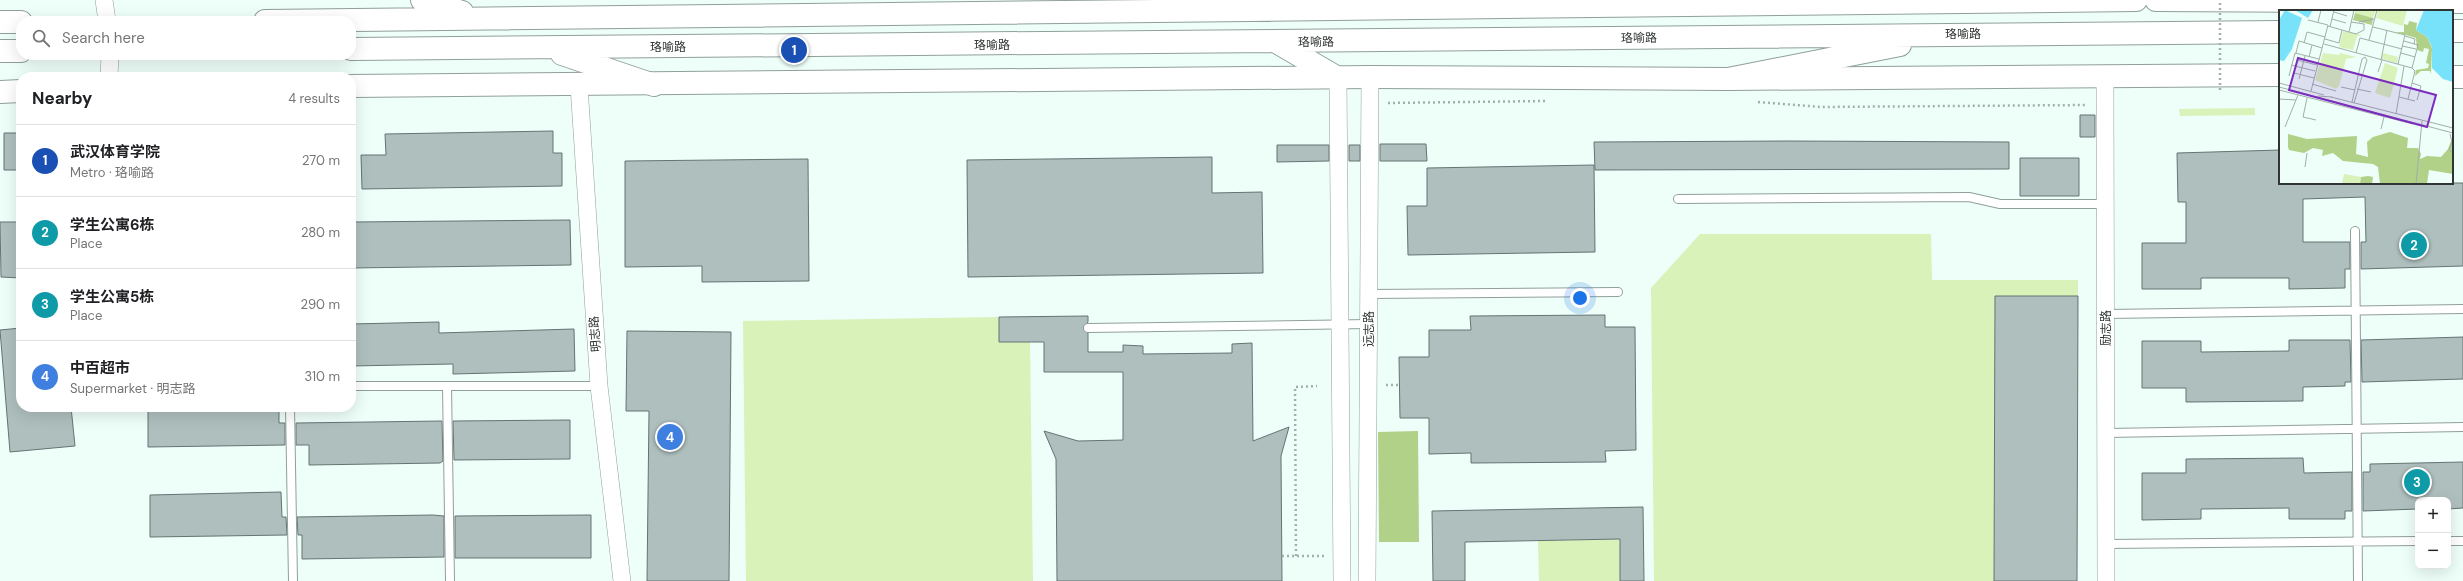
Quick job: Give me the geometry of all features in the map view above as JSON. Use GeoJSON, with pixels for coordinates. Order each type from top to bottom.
{"type":"FeatureCollection","features":[{"type":"Feature","properties":{"kind":"main road"},"geometry":{"type":"LineString","coordinates":[[422,0],[480,18]]}},
{"type":"Feature","properties":{"kind":"main road"},"geometry":{"type":"LineString","coordinates":[[1232,0],[1259,10]]}},
{"type":"Feature","properties":{"kind":"main road"},"geometry":{"type":"LineString","coordinates":[[356,20],[2136,0]]}},
{"type":"Feature","properties":{"kind":"main road"},"geometry":{"type":"LineString","coordinates":[[2156,0],[2463,2]]}},
{"type":"Feature","properties":{"kind":"main road"},"geometry":{"type":"LineString","coordinates":[[0,22],[16,22]]}},
{"type":"Feature","properties":{"kind":"main road","name":"珞喻路"},"geometry":{"type":"LineString","coordinates":[[356,49],[2279,32]]}},
{"type":"Feature","properties":{"kind":"main road"},"geometry":{"type":"LineString","coordinates":[[1728,79],[1955,34]]}},
{"type":"Feature","properties":{"kind":"main road"},"geometry":{"type":"LineString","coordinates":[[1277,42],[1338,78]]}},
{"type":"Feature","properties":{"kind":"main road"},"geometry":{"type":"LineString","coordinates":[[546,48],[654,85]]}},
{"type":"Feature","properties":{"kind":"main road"},"geometry":{"type":"LineString","coordinates":[[0,51],[16,51]]}},
{"type":"Feature","properties":{"kind":"main road"},"geometry":{"type":"LineString","coordinates":[[356,86],[532,84],[579,86],[1370,77],[1728,79],[2105,75],[2279,75]]}},
{"type":"Feature","properties":{"kind":"main road"},"geometry":{"type":"LineString","coordinates":[[0,92],[16,91]]}},
{"type":"Feature","properties":{"kind":"street"},"geometry":{"type":"LineString","coordinates":[[104,0],[106,16]]}},
{"type":"Feature","properties":{"kind":"street"},"geometry":{"type":"LineString","coordinates":[[109,72],[110,60]]}},
{"type":"Feature","properties":{"kind":"street","name":"励志路"},"geometry":{"type":"LineString","coordinates":[[2105,75],[2106,581]]}},
{"type":"Feature","properties":{"kind":"street","name":"远志路"},"geometry":{"type":"LineString","coordinates":[[1368,581],[1370,77]]}},
{"type":"Feature","properties":{"kind":"street"},"geometry":{"type":"LineString","coordinates":[[1338,78],[1342,581]]}},
{"type":"Feature","properties":{"kind":"street","name":"明志路"},"geometry":{"type":"LineString","coordinates":[[579,86],[599,386],[622,581]]}},
{"type":"Feature","properties":{"kind":"lane"},"geometry":{"type":"LineString","coordinates":[[1678,199],[1969,197],[2000,204],[2105,204]]}},
{"type":"Feature","properties":{"kind":"lane"},"geometry":{"type":"LineString","coordinates":[[2355,231],[2358,581]]}},
{"type":"Feature","properties":{"kind":"lane"},"geometry":{"type":"LineString","coordinates":[[1369,294],[1618,292]]}},
{"type":"Feature","properties":{"kind":"lane"},"geometry":{"type":"LineString","coordinates":[[2106,314],[2463,309]]}},
{"type":"Feature","properties":{"kind":"lane"},"geometry":{"type":"LineString","coordinates":[[1088,328],[1369,324]]}},
{"type":"Feature","properties":{"kind":"lane"},"geometry":{"type":"LineString","coordinates":[[356,386],[599,386]]}},
{"type":"Feature","properties":{"kind":"lane"},"geometry":{"type":"LineString","coordinates":[[447,386],[450,581]]}},
{"type":"Feature","properties":{"kind":"lane"},"geometry":{"type":"LineString","coordinates":[[290,412],[293,581]]}},
{"type":"Feature","properties":{"kind":"lane"},"geometry":{"type":"LineString","coordinates":[[2106,432],[2463,426]]}},
{"type":"Feature","properties":{"kind":"lane"},"geometry":{"type":"LineString","coordinates":[[2451,541],[2463,540]]}},
{"type":"Feature","properties":{"kind":"lane"},"geometry":{"type":"LineString","coordinates":[[2106,544],[2415,541]]}},
{"type":"Feature","properties":{"kind":"path"},"geometry":{"type":"LineString","coordinates":[[2220,0],[2220,90]]}},
{"type":"Feature","properties":{"kind":"path"},"geometry":{"type":"LineString","coordinates":[[1370,103],[1551,101]]}},
{"type":"Feature","properties":{"kind":"path"},"geometry":{"type":"LineString","coordinates":[[1753,101],[1822,107],[2105,105]]}},
{"type":"Feature","properties":{"kind":"path"},"geometry":{"type":"LineString","coordinates":[[1383,385],[1400,385]]}},
{"type":"Feature","properties":{"kind":"path"},"geometry":{"type":"LineString","coordinates":[[1296,556],[1295,386],[1317,386]]}},
{"type":"Feature","properties":{"kind":"path"},"geometry":{"type":"LineString","coordinates":[[1282,556],[1342,556]]}},
{"type":"Feature","properties":{"kind":"green space"},"geometry":{"type":"Polygon","coordinates":[[[2255,108],[2255,115],[2180,116],[2179,109],[2255,108]]]}},
{"type":"Feature","properties":{"kind":"green space"},"geometry":{"type":"Polygon","coordinates":[[[1700,234],[1931,234],[1932,280],[2078,280],[2077,581],[1654,581],[1651,288],[1700,234]]]}},
{"type":"Feature","properties":{"kind":"green space"},"geometry":{"type":"Polygon","coordinates":[[[999,317],[999,342],[1030,342],[1033,581],[746,581],[743,321],[999,317]]]}},
{"type":"Feature","properties":{"kind":"green space"},"geometry":{"type":"Polygon","coordinates":[[[1418,431],[1419,542],[1379,542],[1378,432],[1418,431]]]}},
{"type":"Feature","properties":{"kind":"green space"},"geometry":{"type":"Polygon","coordinates":[[[1620,539],[1620,581],[1539,581],[1538,541],[1620,539]]]}},
{"type":"Feature","properties":{"kind":"building"},"geometry":{"type":"Polygon","coordinates":[[[2080,115],[2095,115],[2095,137],[2080,137],[2080,115]]]}},
{"type":"Feature","properties":{"kind":"building"},"geometry":{"type":"Polygon","coordinates":[[[553,131],[553,153],[562,153],[562,186],[362,189],[361,155],[386,155],[385,134],[553,131]]]}},
{"type":"Feature","properties":{"kind":"building"},"geometry":{"type":"Polygon","coordinates":[[[4,133],[16,133],[16,170],[4,170],[4,133]]]}},
{"type":"Feature","properties":{"kind":"building"},"geometry":{"type":"Polygon","coordinates":[[[1594,142],[2009,142],[2009,169],[1595,170],[1594,142]]]}},
{"type":"Feature","properties":{"kind":"building"},"geometry":{"type":"Polygon","coordinates":[[[1380,144],[1426,144],[1427,161],[1380,161],[1380,144]]]}},
{"type":"Feature","properties":{"kind":"building"},"geometry":{"type":"Polygon","coordinates":[[[1277,145],[1329,145],[1329,161],[1277,162],[1277,145]]]}},
{"type":"Feature","properties":{"kind":"building"},"geometry":{"type":"Polygon","coordinates":[[[1349,145],[1360,145],[1360,161],[1349,161],[1349,145]]]}},
{"type":"Feature","properties":{"kind":"building"},"geometry":{"type":"Polygon","coordinates":[[[2279,150],[2279,184],[2463,183],[2463,266],[2361,269],[2361,242],[2366,242],[2365,197],[2303,199],[2303,242],[2350,242],[2350,269],[2345,269],[2345,288],[2289,289],[2289,278],[2201,278],[2201,289],[2142,289],[2142,243],[2186,243],[2186,202],[2178,202],[2177,153],[2279,150]]]}},
{"type":"Feature","properties":{"kind":"building"},"geometry":{"type":"Polygon","coordinates":[[[1212,157],[1212,193],[1262,192],[1263,273],[968,277],[967,160],[1212,157]]]}},
{"type":"Feature","properties":{"kind":"building"},"geometry":{"type":"Polygon","coordinates":[[[2020,158],[2079,158],[2079,196],[2020,196],[2020,158]]]}},
{"type":"Feature","properties":{"kind":"building"},"geometry":{"type":"Polygon","coordinates":[[[808,159],[809,281],[702,282],[702,266],[625,267],[625,161],[808,159]]]}},
{"type":"Feature","properties":{"kind":"building"},"geometry":{"type":"Polygon","coordinates":[[[1594,165],[1595,252],[1408,255],[1407,206],[1427,206],[1427,168],[1594,165]]]}},
{"type":"Feature","properties":{"kind":"building"},"geometry":{"type":"Polygon","coordinates":[[[570,220],[571,265],[356,268],[356,222],[570,220]]]}},
{"type":"Feature","properties":{"kind":"building"},"geometry":{"type":"Polygon","coordinates":[[[0,222],[16,222],[16,278],[1,277],[0,222]]]}},
{"type":"Feature","properties":{"kind":"building"},"geometry":{"type":"Polygon","coordinates":[[[1995,296],[2078,296],[2077,581],[1994,581],[1995,296]]]}},
{"type":"Feature","properties":{"kind":"building"},"geometry":{"type":"Polygon","coordinates":[[[1605,315],[1605,327],[1635,327],[1636,450],[1605,451],[1606,462],[1471,463],[1471,453],[1429,454],[1429,418],[1400,418],[1399,357],[1429,357],[1429,330],[1471,330],[1470,316],[1605,315]]]}},
{"type":"Feature","properties":{"kind":"building"},"geometry":{"type":"Polygon","coordinates":[[[1088,316],[1088,322],[1083,328],[1088,333],[1088,352],[1123,352],[1123,345],[1143,346],[1143,354],[1232,353],[1232,344],[1252,343],[1253,441],[1289,427],[1281,456],[1282,581],[1057,581],[1056,459],[1044,431],[1078,441],[1123,440],[1123,372],[1044,372],[1044,342],[999,342],[999,317],[1088,316]]]}},
{"type":"Feature","properties":{"kind":"building"},"geometry":{"type":"Polygon","coordinates":[[[439,322],[439,333],[574,329],[575,371],[453,374],[453,364],[356,366],[356,324],[439,322]]]}},
{"type":"Feature","properties":{"kind":"building"},"geometry":{"type":"Polygon","coordinates":[[[16,328],[16,412],[72,412],[75,446],[10,452],[0,330],[16,328]]]}},
{"type":"Feature","properties":{"kind":"building"},"geometry":{"type":"Polygon","coordinates":[[[627,331],[731,332],[729,581],[647,581],[649,411],[626,411],[627,331]]]}},
{"type":"Feature","properties":{"kind":"building"},"geometry":{"type":"Polygon","coordinates":[[[2463,337],[2463,379],[2362,382],[2361,340],[2463,337]]]}},
{"type":"Feature","properties":{"kind":"building"},"geometry":{"type":"Polygon","coordinates":[[[2289,340],[2350,340],[2351,382],[2345,382],[2345,386],[2303,387],[2303,401],[2186,402],[2186,388],[2142,388],[2142,341],[2201,341],[2201,352],[2289,351],[2289,340]]]}},
{"type":"Feature","properties":{"kind":"building"},"geometry":{"type":"Polygon","coordinates":[[[148,412],[279,412],[279,423],[285,423],[285,445],[148,447],[148,412]]]}},
{"type":"Feature","properties":{"kind":"building"},"geometry":{"type":"Polygon","coordinates":[[[570,420],[570,459],[454,460],[453,421],[570,420]]]}},
{"type":"Feature","properties":{"kind":"building"},"geometry":{"type":"Polygon","coordinates":[[[442,421],[443,461],[440,463],[309,465],[309,445],[296,445],[296,423],[442,421]]]}},
{"type":"Feature","properties":{"kind":"building"},"geometry":{"type":"Polygon","coordinates":[[[2303,458],[2304,473],[2352,472],[2352,511],[2345,511],[2345,519],[2289,519],[2289,508],[2201,509],[2201,519],[2142,520],[2142,473],[2186,473],[2186,459],[2303,458]]]}},
{"type":"Feature","properties":{"kind":"building"},"geometry":{"type":"Polygon","coordinates":[[[2463,462],[2463,508],[2451,509],[2451,497],[2415,497],[2415,509],[2363,511],[2363,472],[2370,472],[2370,464],[2463,462]]]}},
{"type":"Feature","properties":{"kind":"building"},"geometry":{"type":"Polygon","coordinates":[[[281,492],[282,517],[286,517],[287,535],[150,537],[150,495],[281,492]]]}},
{"type":"Feature","properties":{"kind":"building"},"geometry":{"type":"Polygon","coordinates":[[[1643,507],[1644,581],[1620,581],[1620,539],[1465,542],[1465,581],[1433,581],[1432,511],[1643,507]]]}},
{"type":"Feature","properties":{"kind":"building"},"geometry":{"type":"Polygon","coordinates":[[[591,515],[591,558],[455,558],[455,516],[591,515]]]}},
{"type":"Feature","properties":{"kind":"building"},"geometry":{"type":"Polygon","coordinates":[[[444,516],[444,557],[302,559],[302,535],[298,535],[297,517],[444,516]]]}},
{"type":"Feature","properties":{"kind":"place","name":"武汉体育学院"},"geometry":{"type":"Point","coordinates":[794,50]}},
{"type":"Feature","properties":{"kind":"place","name":"学生公寓6栋"},"geometry":{"type":"Point","coordinates":[2414,245]}},
{"type":"Feature","properties":{"kind":"place","name":"中百超市"},"geometry":{"type":"Point","coordinates":[670,437]}},
{"type":"Feature","properties":{"kind":"place","name":"学生公寓5栋"},"geometry":{"type":"Point","coordinates":[2417,482]}}]}
